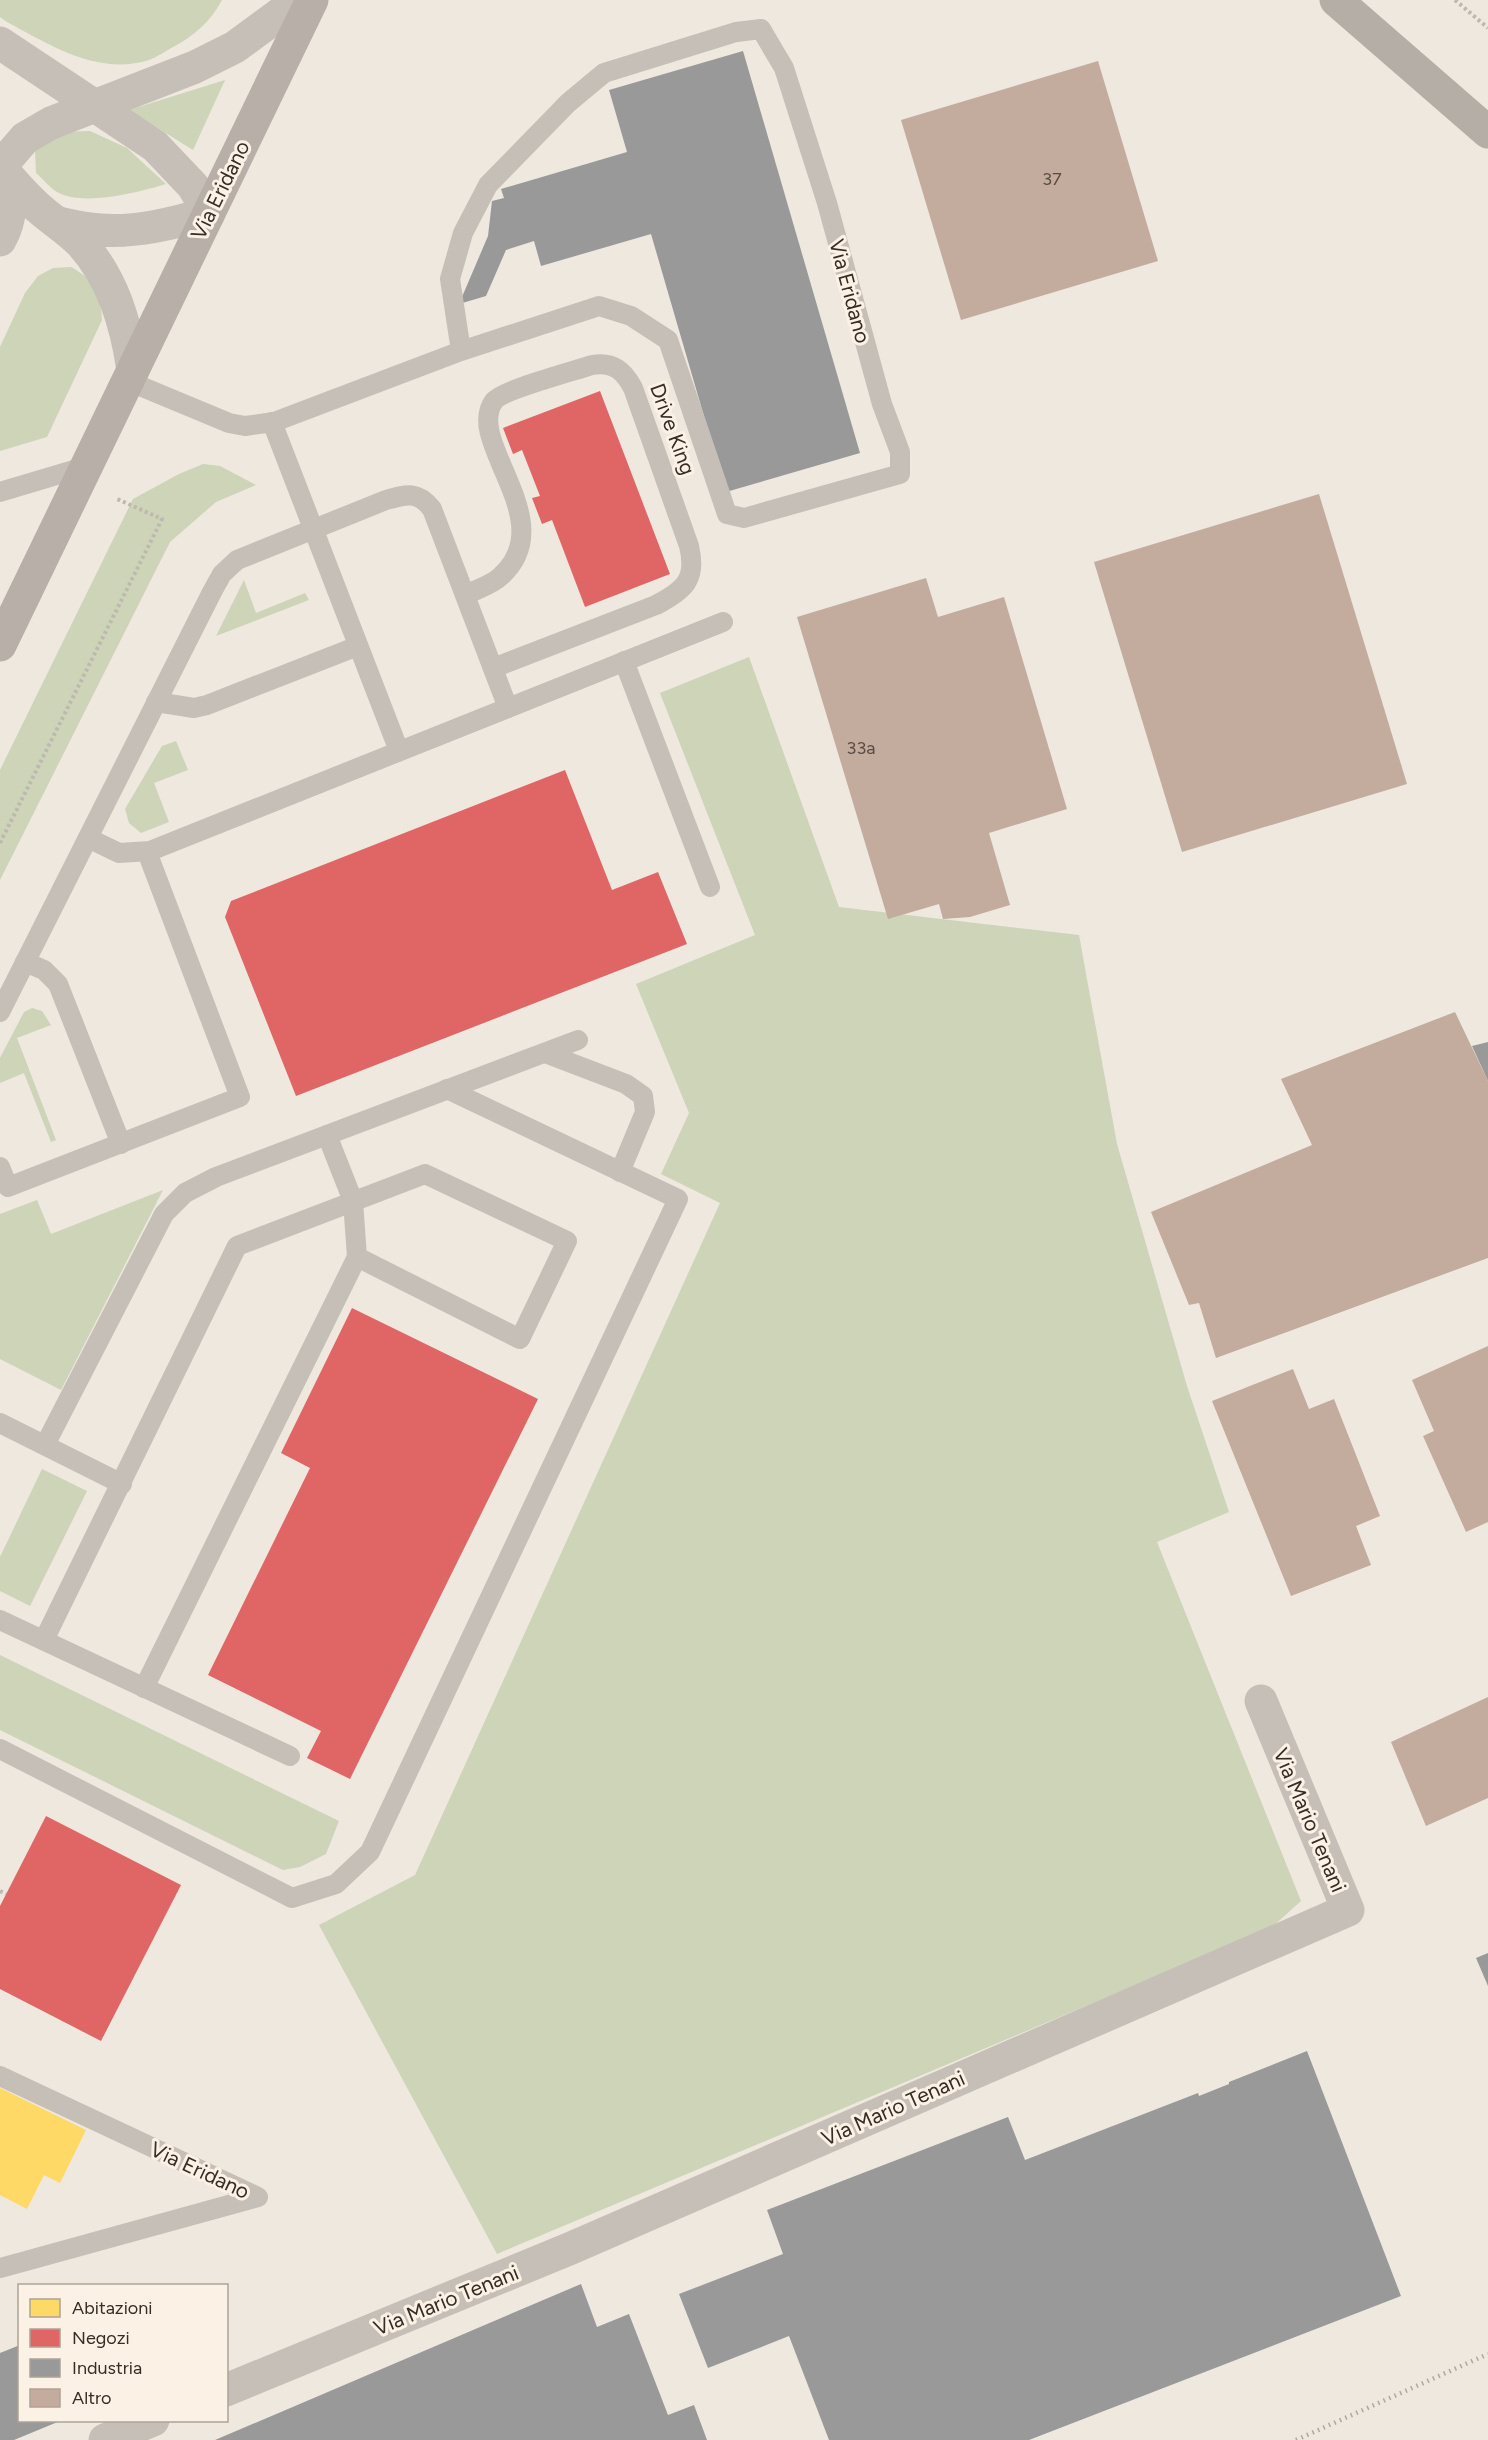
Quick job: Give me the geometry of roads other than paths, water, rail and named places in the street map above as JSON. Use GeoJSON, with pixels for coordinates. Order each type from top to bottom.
{"type":"FeatureCollection","features":[{"type":"Feature","properties":{"kind":"main road","name":"Via Eridano"},"geometry":{"type":"LineString","coordinates":[[0,645],[312,0]]}},
{"type":"Feature","properties":{"kind":"main road"},"geometry":{"type":"LineString","coordinates":[[1336,0],[1488,132]]}},
{"type":"Feature","properties":{"kind":"street"},"geometry":{"type":"LineString","coordinates":[[0,167],[25,138],[51,123],[195,67],[235,47],[299,0]]}},
{"type":"Feature","properties":{"kind":"street"},"geometry":{"type":"LineString","coordinates":[[0,43],[155,146],[193,186],[209,213],[187,220],[131,230],[100,230],[59,224]]}},
{"type":"Feature","properties":{"kind":"street"},"geometry":{"type":"LineString","coordinates":[[0,167],[25,195],[80,243],[97,264],[117,302],[128,331],[131,375]]}},
{"type":"Feature","properties":{"kind":"street"},"geometry":{"type":"LineString","coordinates":[[0,167],[8,196],[10,218],[0,240]]}},
{"type":"Feature","properties":{"kind":"street","name":"Via Mario Tenani"},"geometry":{"type":"LineString","coordinates":[[228,2389],[580,2244],[1348,1910],[1261,1701]]}},
{"type":"Feature","properties":{"kind":"street"},"geometry":{"type":"LineString","coordinates":[[105,2440],[150,2422]]}},
{"type":"Feature","properties":{"kind":"lane","name":"Via Eridano"},"geometry":{"type":"LineString","coordinates":[[131,375],[229,423],[245,426],[272,422],[461,351],[599,306],[631,316],[668,340],[727,514],[744,518],[900,474],[900,452],[882,404],[827,203],[784,68],[761,29],[736,32],[604,73],[568,103],[488,184],[463,233],[450,279],[461,351]]}},
{"type":"Feature","properties":{"kind":"lane","name":"Drive King"},"geometry":{"type":"LineString","coordinates":[[465,594],[502,576],[513,562],[521,546],[520,514],[489,426],[490,408],[494,400],[510,392],[592,365],[601,363],[620,369],[633,388],[689,546],[693,567],[690,577],[677,592],[656,605],[493,668]]}},
{"type":"Feature","properties":{"kind":"lane"},"geometry":{"type":"LineString","coordinates":[[272,422],[399,751]]}},
{"type":"Feature","properties":{"kind":"lane"},"geometry":{"type":"LineString","coordinates":[[0,492],[83,474]]}},
{"type":"Feature","properties":{"kind":"lane"},"geometry":{"type":"LineString","coordinates":[[0,1012],[222,574],[244,557],[386,500],[414,494],[424,499],[432,509],[508,708]]}},
{"type":"Feature","properties":{"kind":"lane"},"geometry":{"type":"LineString","coordinates":[[88,838],[119,853],[147,852],[723,622]]}},
{"type":"Feature","properties":{"kind":"lane"},"geometry":{"type":"LineString","coordinates":[[156,702],[183,707],[207,705],[358,646]]}},
{"type":"Feature","properties":{"kind":"lane"},"geometry":{"type":"LineString","coordinates":[[624,661],[710,888]]}},
{"type":"Feature","properties":{"kind":"lane"},"geometry":{"type":"LineString","coordinates":[[0,1167],[8,1187],[240,1097],[147,852]]}},
{"type":"Feature","properties":{"kind":"lane"},"geometry":{"type":"LineString","coordinates":[[25,962],[44,970],[58,984],[121,1144]]}},
{"type":"Feature","properties":{"kind":"lane"},"geometry":{"type":"LineString","coordinates":[[45,1445],[164,1214],[185,1193],[216,1177],[578,1040]]}},
{"type":"Feature","properties":{"kind":"lane"},"geometry":{"type":"LineString","coordinates":[[545,1053],[626,1084],[642,1096],[645,1112],[620,1172]]}},
{"type":"Feature","properties":{"kind":"lane"},"geometry":{"type":"LineString","coordinates":[[0,1749],[292,1898],[336,1884],[370,1852],[678,1199],[447,1089]]}},
{"type":"Feature","properties":{"kind":"lane"},"geometry":{"type":"LineString","coordinates":[[144,1688],[357,1257],[353,1201],[327,1135]]}},
{"type":"Feature","properties":{"kind":"lane"},"geometry":{"type":"LineString","coordinates":[[44,1640],[237,1246],[425,1174],[567,1241],[520,1339],[357,1257]]}},
{"type":"Feature","properties":{"kind":"lane"},"geometry":{"type":"LineString","coordinates":[[1,1425],[122,1484]]}},
{"type":"Feature","properties":{"kind":"lane"},"geometry":{"type":"LineString","coordinates":[[0,1620],[290,1756]]}},
{"type":"Feature","properties":{"kind":"lane","name":"Via Eridano"},"geometry":{"type":"LineString","coordinates":[[0,2076],[258,2197],[0,2268]]}},
{"type":"Feature","properties":{"kind":"railway"},"geometry":{"type":"LineString","coordinates":[[1296,2440],[1488,2354]]}}]}
